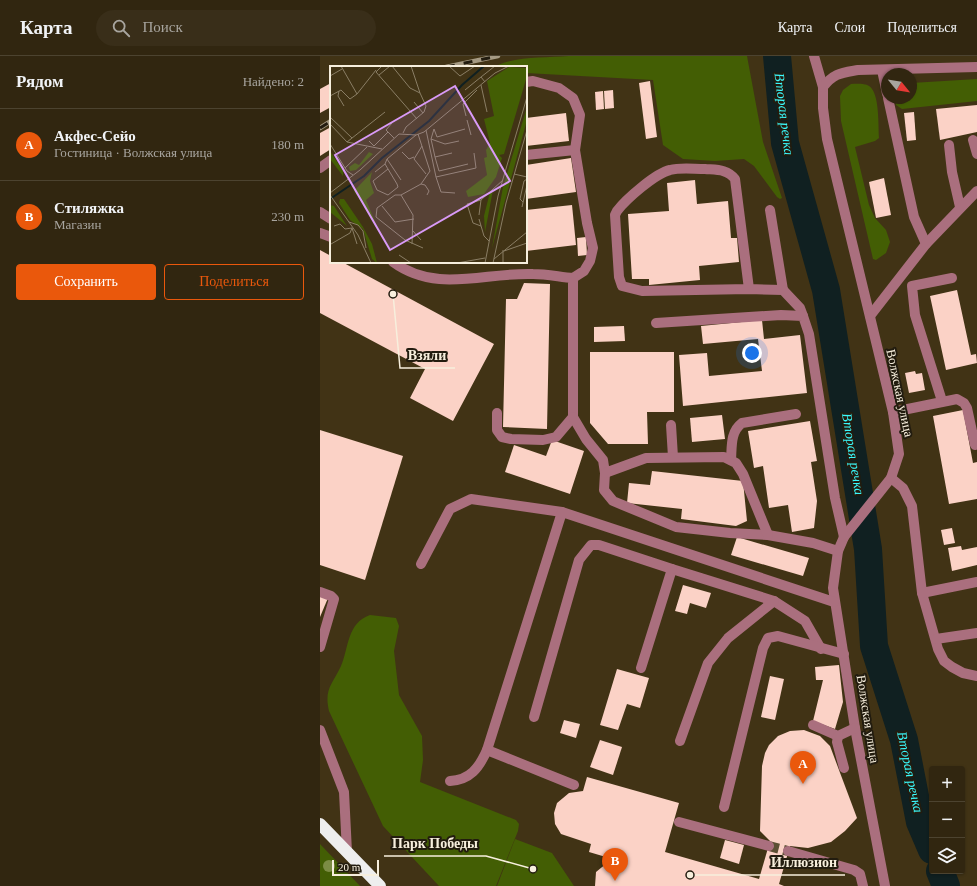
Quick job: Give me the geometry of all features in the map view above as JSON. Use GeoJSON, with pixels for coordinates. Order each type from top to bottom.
{"type":"FeatureCollection","features":[{"type":"Feature","properties":{"kind":"highway"},"geometry":{"type":"LineString","coordinates":[[320,824],[380,886]]}},
{"type":"Feature","properties":{"kind":"street","name":"Волжская улица"},"geometry":{"type":"LineString","coordinates":[[814,56],[823,87],[823,108],[827,139],[893,412],[899,454],[891,478],[844,537],[838,551],[833,588],[855,728],[885,886]]}},
{"type":"Feature","properties":{"kind":"street"},"geometry":{"type":"LineString","coordinates":[[917,69],[977,67]]}},
{"type":"Feature","properties":{"kind":"street"},"geometry":{"type":"LineString","coordinates":[[823,87],[831,77],[841,73],[858,70],[881,70]]}},
{"type":"Feature","properties":{"kind":"street"},"geometry":{"type":"LineString","coordinates":[[395,263],[412,272],[433,279],[450,281],[534,274],[573,278],[584,271],[590,261],[593,248],[587,223],[575,150],[580,115],[574,98],[559,88],[534,81],[527,82]]}},
{"type":"Feature","properties":{"kind":"street"},"geometry":{"type":"LineString","coordinates":[[889,104],[914,217],[926,244]]}},
{"type":"Feature","properties":{"kind":"street"},"geometry":{"type":"LineString","coordinates":[[973,140],[977,154]]}},
{"type":"Feature","properties":{"kind":"street"},"geometry":{"type":"LineString","coordinates":[[949,145],[952,172],[960,207]]}},
{"type":"Feature","properties":{"kind":"street"},"geometry":{"type":"LineString","coordinates":[[527,155],[575,150]]}},
{"type":"Feature","properties":{"kind":"street"},"geometry":{"type":"LineString","coordinates":[[320,168],[330,161]]}},
{"type":"Feature","properties":{"kind":"street"},"geometry":{"type":"LineString","coordinates":[[749,289],[735,179],[731,174],[723,170],[680,168],[669,170],[655,178],[617,211],[615,215],[619,277],[622,286],[642,291],[749,289],[783,290]]}},
{"type":"Feature","properties":{"kind":"street"},"geometry":{"type":"LineString","coordinates":[[870,316],[926,244],[977,191]]}},
{"type":"Feature","properties":{"kind":"street"},"geometry":{"type":"LineString","coordinates":[[770,210],[783,290],[800,308],[809,334],[835,498],[844,537]]}},
{"type":"Feature","properties":{"kind":"street"},"geometry":{"type":"LineString","coordinates":[[320,212],[330,218]]}},
{"type":"Feature","properties":{"kind":"street"},"geometry":{"type":"LineString","coordinates":[[320,233],[330,237]]}},
{"type":"Feature","properties":{"kind":"street"},"geometry":{"type":"LineString","coordinates":[[412,272],[415,263]]}},
{"type":"Feature","properties":{"kind":"street"},"geometry":{"type":"LineString","coordinates":[[903,272],[910,277],[915,314],[942,401]]}},
{"type":"Feature","properties":{"kind":"street"},"geometry":{"type":"LineString","coordinates":[[573,278],[573,417],[586,439],[603,460],[605,473],[604,490],[613,501],[676,527],[730,534],[768,535],[813,543],[838,551]]}},
{"type":"Feature","properties":{"kind":"street"},"geometry":{"type":"LineString","coordinates":[[912,286],[952,278]]}},
{"type":"Feature","properties":{"kind":"street"},"geometry":{"type":"LineString","coordinates":[[656,323],[781,315],[803,316]]}},
{"type":"Feature","properties":{"kind":"street"},"geometry":{"type":"LineString","coordinates":[[893,412],[957,399],[964,403],[975,446]]}},
{"type":"Feature","properties":{"kind":"street"},"geometry":{"type":"LineString","coordinates":[[497,413],[497,430],[502,436],[511,439],[544,440],[556,437],[573,417]]}},
{"type":"Feature","properties":{"kind":"street"},"geometry":{"type":"LineString","coordinates":[[731,460],[734,433],[738,426],[742,423],[796,414]]}},
{"type":"Feature","properties":{"kind":"street"},"geometry":{"type":"LineString","coordinates":[[671,424],[673,457]]}},
{"type":"Feature","properties":{"kind":"street"},"geometry":{"type":"LineString","coordinates":[[605,473],[646,458],[724,457],[736,463],[744,474],[768,535]]}},
{"type":"Feature","properties":{"kind":"street"},"geometry":{"type":"LineString","coordinates":[[891,478],[903,488],[912,506],[922,593],[944,661],[962,673],[977,676]]}},
{"type":"Feature","properties":{"kind":"street"},"geometry":{"type":"LineString","coordinates":[[421,564],[450,509],[471,499],[562,512],[834,602]]}},
{"type":"Feature","properties":{"kind":"street"},"geometry":{"type":"LineString","coordinates":[[450,781],[462,780],[471,775],[487,750],[562,512]]}},
{"type":"Feature","properties":{"kind":"street"},"geometry":{"type":"LineString","coordinates":[[534,717],[579,560],[584,551],[591,545],[599,545],[774,601],[805,621],[821,649]]}},
{"type":"Feature","properties":{"kind":"street"},"geometry":{"type":"LineString","coordinates":[[641,668],[672,569]]}},
{"type":"Feature","properties":{"kind":"street"},"geometry":{"type":"LineString","coordinates":[[922,593],[977,582]]}},
{"type":"Feature","properties":{"kind":"street"},"geometry":{"type":"LineString","coordinates":[[320,592],[331,596],[334,599],[320,647]]}},
{"type":"Feature","properties":{"kind":"street"},"geometry":{"type":"LineString","coordinates":[[680,741],[708,663],[728,638],[774,601]]}},
{"type":"Feature","properties":{"kind":"street"},"geometry":{"type":"LineString","coordinates":[[936,639],[977,633]]}},
{"type":"Feature","properties":{"kind":"street"},"geometry":{"type":"LineString","coordinates":[[724,807],[763,648],[768,638],[778,636],[821,649],[844,654]]}},
{"type":"Feature","properties":{"kind":"street"},"geometry":{"type":"LineString","coordinates":[[813,725],[838,736],[855,728]]}},
{"type":"Feature","properties":{"kind":"street"},"geometry":{"type":"LineString","coordinates":[[320,730],[344,792],[348,852]]}},
{"type":"Feature","properties":{"kind":"street"},"geometry":{"type":"LineString","coordinates":[[838,736],[837,742],[844,768]]}},
{"type":"Feature","properties":{"kind":"street"},"geometry":{"type":"LineString","coordinates":[[487,750],[574,785]]}},
{"type":"Feature","properties":{"kind":"street"},"geometry":{"type":"LineString","coordinates":[[679,822],[768,846]]}},
{"type":"Feature","properties":{"kind":"street"},"geometry":{"type":"LineString","coordinates":[[788,851],[854,870],[860,874],[863,886]]}},
{"type":"Feature","properties":{"kind":"green space"},"geometry":{"type":"Polygon","coordinates":[[[569,56],[747,56],[763,142],[782,198],[780,199],[777,197],[754,166],[744,159],[715,161],[683,159],[663,145],[653,80],[527,73],[527,66],[498,66],[506,62],[533,58],[569,56]]]}},
{"type":"Feature","properties":{"kind":"green space"},"geometry":{"type":"Polygon","coordinates":[[[977,79],[977,101],[902,109],[896,105],[917,104],[917,83],[977,79]]]}},
{"type":"Feature","properties":{"kind":"green space"},"geometry":{"type":"Polygon","coordinates":[[[851,84],[862,84],[869,86],[873,90],[877,102],[879,138],[875,141],[855,147],[869,205],[875,218],[886,230],[890,242],[886,253],[876,260],[873,259],[841,121],[840,96],[843,90],[851,84]]]}},
{"type":"Feature","properties":{"kind":"green space"},"geometry":{"type":"Polygon","coordinates":[[[370,615],[396,618],[399,626],[394,651],[399,695],[422,736],[423,760],[420,782],[516,820],[519,824],[518,831],[496,886],[439,886],[383,826],[329,711],[328,692],[344,659],[350,636],[357,624],[362,619],[370,615]]]}},
{"type":"Feature","properties":{"kind":"green space"},"geometry":{"type":"Polygon","coordinates":[[[515,839],[552,853],[574,886],[497,886],[515,839]]]}},
{"type":"Feature","properties":{"kind":"green space"},"geometry":{"type":"Polygon","coordinates":[[[320,844],[360,886],[320,886],[320,844]]]}},
{"type":"Feature","properties":{"kind":"building"},"geometry":{"type":"Polygon","coordinates":[[[650,81],[657,137],[646,139],[639,83],[650,81]]]}},
{"type":"Feature","properties":{"kind":"building"},"geometry":{"type":"Polygon","coordinates":[[[330,84],[330,108],[320,113],[320,89],[330,84]]]}},
{"type":"Feature","properties":{"kind":"building"},"geometry":{"type":"Polygon","coordinates":[[[613,90],[614,108],[605,109],[604,91],[613,90]]]}},
{"type":"Feature","properties":{"kind":"building"},"geometry":{"type":"Polygon","coordinates":[[[603,91],[604,109],[596,110],[595,92],[603,91]]]}},
{"type":"Feature","properties":{"kind":"building"},"geometry":{"type":"Polygon","coordinates":[[[977,105],[977,132],[940,140],[936,109],[977,105]]]}},
{"type":"Feature","properties":{"kind":"building"},"geometry":{"type":"Polygon","coordinates":[[[914,112],[916,140],[907,141],[904,113],[914,112]]]}},
{"type":"Feature","properties":{"kind":"building"},"geometry":{"type":"Polygon","coordinates":[[[566,113],[569,141],[527,146],[527,118],[566,113]]]}},
{"type":"Feature","properties":{"kind":"building"},"geometry":{"type":"Polygon","coordinates":[[[330,128],[330,150],[320,156],[320,133],[330,128]]]}},
{"type":"Feature","properties":{"kind":"building"},"geometry":{"type":"Polygon","coordinates":[[[571,158],[576,192],[527,199],[527,165],[571,158]]]}},
{"type":"Feature","properties":{"kind":"building"},"geometry":{"type":"Polygon","coordinates":[[[884,178],[891,215],[876,218],[869,182],[884,178]]]}},
{"type":"Feature","properties":{"kind":"building"},"geometry":{"type":"Polygon","coordinates":[[[695,180],[697,204],[728,201],[731,238],[737,238],[739,262],[699,266],[700,280],[649,285],[649,279],[632,279],[628,214],[669,211],[667,183],[695,180]]]}},
{"type":"Feature","properties":{"kind":"building"},"geometry":{"type":"Polygon","coordinates":[[[572,205],[576,245],[527,251],[527,210],[572,205]]]}},
{"type":"Feature","properties":{"kind":"building"},"geometry":{"type":"Polygon","coordinates":[[[586,237],[587,255],[578,256],[577,238],[586,237]]]}},
{"type":"Feature","properties":{"kind":"building"},"geometry":{"type":"Polygon","coordinates":[[[320,250],[330,255],[330,263],[344,263],[494,344],[453,421],[410,398],[425,369],[320,313],[320,250]]]}},
{"type":"Feature","properties":{"kind":"building"},"geometry":{"type":"Polygon","coordinates":[[[524,283],[550,284],[547,429],[503,427],[506,299],[517,299],[524,283]]]}},
{"type":"Feature","properties":{"kind":"building"},"geometry":{"type":"Polygon","coordinates":[[[957,290],[971,355],[976,354],[977,363],[946,370],[930,296],[957,290]]]}},
{"type":"Feature","properties":{"kind":"building"},"geometry":{"type":"Polygon","coordinates":[[[762,320],[764,339],[800,335],[807,393],[683,406],[679,355],[707,353],[709,376],[762,371],[758,339],[703,344],[701,326],[762,320]]]}},
{"type":"Feature","properties":{"kind":"building"},"geometry":{"type":"Polygon","coordinates":[[[624,326],[625,341],[594,342],[594,327],[624,326]]]}},
{"type":"Feature","properties":{"kind":"building"},"geometry":{"type":"Polygon","coordinates":[[[590,352],[674,352],[674,412],[647,412],[648,444],[608,444],[590,423],[590,352]]]}},
{"type":"Feature","properties":{"kind":"building"},"geometry":{"type":"Polygon","coordinates":[[[915,371],[916,374],[922,373],[925,390],[909,393],[905,373],[915,371]]]}},
{"type":"Feature","properties":{"kind":"building"},"geometry":{"type":"Polygon","coordinates":[[[963,410],[973,463],[977,462],[977,499],[949,504],[933,416],[963,410]]]}},
{"type":"Feature","properties":{"kind":"building"},"geometry":{"type":"Polygon","coordinates":[[[722,415],[725,439],[692,442],[690,418],[722,415]]]}},
{"type":"Feature","properties":{"kind":"building"},"geometry":{"type":"Polygon","coordinates":[[[810,421],[817,461],[811,462],[817,501],[814,528],[792,532],[788,505],[769,508],[763,466],[754,468],[748,431],[810,421]]]}},
{"type":"Feature","properties":{"kind":"building"},"geometry":{"type":"Polygon","coordinates":[[[320,430],[403,456],[365,580],[320,565],[320,430]]]}},
{"type":"Feature","properties":{"kind":"building"},"geometry":{"type":"Polygon","coordinates":[[[552,440],[584,451],[570,494],[505,472],[514,445],[546,456],[552,440]]]}},
{"type":"Feature","properties":{"kind":"building"},"geometry":{"type":"Polygon","coordinates":[[[652,471],[743,481],[747,521],[736,526],[681,519],[682,509],[627,503],[629,483],[650,485],[652,471]]]}},
{"type":"Feature","properties":{"kind":"building"},"geometry":{"type":"Polygon","coordinates":[[[952,528],[955,543],[944,545],[941,530],[952,528]]]}},
{"type":"Feature","properties":{"kind":"building"},"geometry":{"type":"Polygon","coordinates":[[[737,537],[809,558],[803,576],[731,555],[737,537]]]}},
{"type":"Feature","properties":{"kind":"building"},"geometry":{"type":"Polygon","coordinates":[[[961,546],[962,550],[977,547],[977,565],[952,571],[948,548],[961,546]]]}},
{"type":"Feature","properties":{"kind":"building"},"geometry":{"type":"Polygon","coordinates":[[[683,585],[711,593],[706,608],[690,603],[687,614],[675,611],[683,585]]]}},
{"type":"Feature","properties":{"kind":"building"},"geometry":{"type":"Polygon","coordinates":[[[320,595],[328,598],[320,617],[320,595]]]}},
{"type":"Feature","properties":{"kind":"building"},"geometry":{"type":"Polygon","coordinates":[[[839,665],[843,702],[835,729],[813,721],[823,680],[816,680],[815,667],[839,665]]]}},
{"type":"Feature","properties":{"kind":"building"},"geometry":{"type":"Polygon","coordinates":[[[617,669],[649,678],[640,708],[627,704],[618,730],[600,725],[617,669]]]}},
{"type":"Feature","properties":{"kind":"building"},"geometry":{"type":"Polygon","coordinates":[[[770,676],[784,679],[775,720],[761,717],[770,676]]]}},
{"type":"Feature","properties":{"kind":"building"},"geometry":{"type":"Polygon","coordinates":[[[564,720],[580,724],[576,738],[560,733],[564,720]]]}},
{"type":"Feature","properties":{"kind":"building"},"geometry":{"type":"Polygon","coordinates":[[[804,730],[820,736],[830,746],[857,818],[845,831],[831,842],[808,848],[790,846],[779,884],[784,886],[595,886],[596,872],[607,863],[615,864],[616,860],[589,852],[591,844],[561,834],[555,824],[554,813],[557,803],[569,793],[583,791],[587,777],[679,803],[665,852],[759,879],[770,841],[760,831],[762,766],[765,753],[769,745],[778,736],[790,731],[804,730]]]}},
{"type":"Feature","properties":{"kind":"building"},"geometry":{"type":"Polygon","coordinates":[[[600,740],[622,747],[613,775],[590,767],[600,740]]]}},
{"type":"Feature","properties":{"kind":"building"},"geometry":{"type":"Polygon","coordinates":[[[725,840],[744,845],[739,864],[720,858],[725,840]]]}},
{"type":"Feature","properties":{"kind":"waterway","name":"Вторая речка"},"geometry":{"type":"LineString","coordinates":[[777,56],[785,143],[826,290],[868,549],[874,646],[904,740],[920,822],[929,843]]}},
{"type":"Feature","properties":{"kind":"waterway","name":"Вторая речка"},"geometry":{"type":"LineString","coordinates":[[941,874],[946,886]]}},
{"type":"Feature","properties":{"kind":"tunnel"},"geometry":{"type":"LineString","coordinates":[[769,846],[788,851]]}},
{"type":"Feature","properties":{"kind":"railway"},"geometry":{"type":"LineString","coordinates":[[451,66],[498,56]]}},
{"type":"Feature","properties":{"kind":"railway"},"geometry":{"type":"LineString","coordinates":[[320,128],[330,122]]}},
{"type":"Feature","properties":{"kind":"place","name":"Взяли"},"geometry":{"type":"Point","coordinates":[393,294]}},
{"type":"Feature","properties":{"kind":"place","name":"Акфес-Сейо"},"geometry":{"type":"Point","coordinates":[803,784]}},
{"type":"Feature","properties":{"kind":"place","name":"Парк Победы"},"geometry":{"type":"Point","coordinates":[533,869]}},
{"type":"Feature","properties":{"kind":"place","name":"Иллюзион"},"geometry":{"type":"Point","coordinates":[690,875]}},
{"type":"Feature","properties":{"kind":"place","name":"Стиляжка"},"geometry":{"type":"Point","coordinates":[615,881]}}]}
